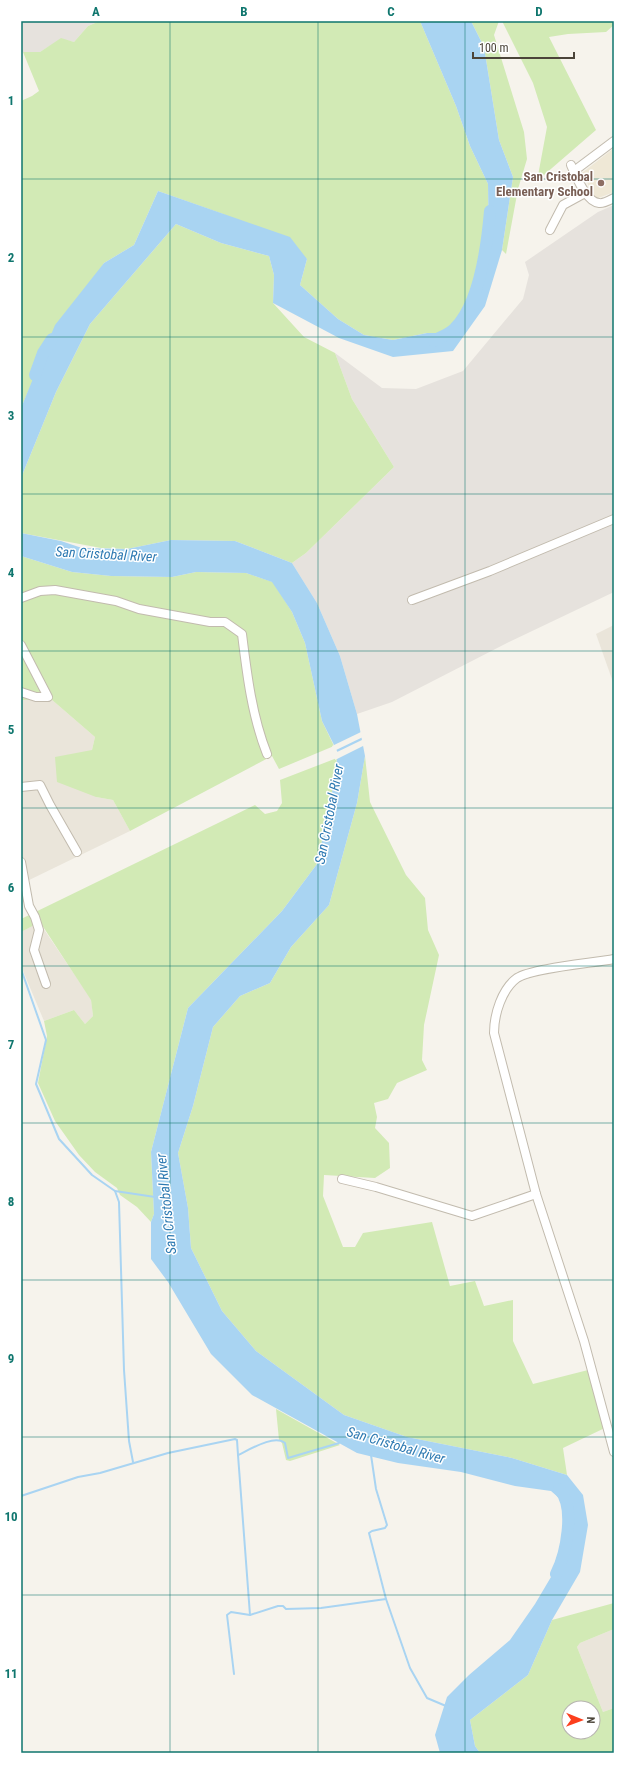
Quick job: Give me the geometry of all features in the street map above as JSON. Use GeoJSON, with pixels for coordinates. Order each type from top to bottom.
{"type":"FeatureCollection","features":[{"type":"Feature","properties":{"kind":"street"},"geometry":{"type":"LineString","coordinates":[[614,141],[572,168],[585,193],[594,202],[600,204],[614,198]]}},
{"type":"Feature","properties":{"kind":"street"},"geometry":{"type":"LineString","coordinates":[[550,230],[563,205],[585,193]]}},
{"type":"Feature","properties":{"kind":"street"},"geometry":{"type":"LineString","coordinates":[[412,600],[490,571],[614,519]]}},
{"type":"Feature","properties":{"kind":"street"},"geometry":{"type":"LineString","coordinates":[[21,598],[40,591],[55,590],[116,601],[139,609],[210,622],[225,622],[234,627],[242,634],[258,731],[267,754]]}},
{"type":"Feature","properties":{"kind":"street"},"geometry":{"type":"LineString","coordinates":[[21,645],[48,697],[36,697],[21,692]]}},
{"type":"Feature","properties":{"kind":"street"},"geometry":{"type":"LineString","coordinates":[[21,787],[40,785],[77,852]]}},
{"type":"Feature","properties":{"kind":"street"},"geometry":{"type":"LineString","coordinates":[[21,862],[30,906],[39,930],[34,950],[46,984]]}},
{"type":"Feature","properties":{"kind":"street"},"geometry":{"type":"LineString","coordinates":[[614,960],[535,971],[518,978],[506,989],[494,1020],[494,1033],[499,1054],[536,1194],[584,1341],[614,1452]]}},
{"type":"Feature","properties":{"kind":"street"},"geometry":{"type":"LineString","coordinates":[[342,1179],[376,1187],[472,1216],[536,1194]]}},
{"type":"Feature","properties":{"kind":"shaded area"},"geometry":{"type":"Polygon","coordinates":[[[21,21],[100,21],[88,26],[74,42],[61,39],[40,52],[21,52],[21,21]]]}},
{"type":"Feature","properties":{"kind":"shaded area","name":"San Cristobal Elementary School"},"geometry":{"type":"Polygon","coordinates":[[[614,148],[614,192],[596,199],[582,173],[614,148]]]}},
{"type":"Feature","properties":{"kind":"shaded area"},"geometry":{"type":"Polygon","coordinates":[[[614,205],[614,592],[507,643],[392,702],[357,714],[340,656],[317,603],[292,563],[306,553],[394,467],[352,399],[335,353],[382,388],[416,389],[463,371],[523,299],[529,275],[525,262],[598,212],[614,205]]]}},
{"type":"Feature","properties":{"kind":"shaded area"},"geometry":{"type":"Polygon","coordinates":[[[614,625],[614,685],[596,634],[614,625]]]}},
{"type":"Feature","properties":{"kind":"shaded area"},"geometry":{"type":"Polygon","coordinates":[[[21,698],[51,699],[95,737],[92,750],[96,797],[113,800],[130,831],[21,884],[21,698]]]}},
{"type":"Feature","properties":{"kind":"shaded area"},"geometry":{"type":"Polygon","coordinates":[[[39,922],[91,999],[93,1016],[85,1024],[74,1010],[44,1021],[21,966],[21,932],[39,922]]]}},
{"type":"Feature","properties":{"kind":"shaded area"},"geometry":{"type":"Polygon","coordinates":[[[614,1629],[614,1708],[603,1712],[601,1700],[598,1700],[577,1647],[580,1643],[614,1629]]]}},
{"type":"Feature","properties":{"kind":"green space"},"geometry":{"type":"Polygon","coordinates":[[[100,21],[420,21],[456,106],[470,146],[488,184],[489,254],[468,313],[453,333],[427,333],[393,340],[364,335],[338,319],[300,285],[307,259],[223,214],[158,191],[134,245],[104,263],[31,385],[21,408],[21,101],[39,91],[23,52],[40,52],[61,38],[74,42],[88,26],[100,21]]]}},
{"type":"Feature","properties":{"kind":"green space"},"geometry":{"type":"Polygon","coordinates":[[[471,21],[499,21],[494,35],[524,132],[527,159],[518,189],[506,254],[502,250],[513,177],[499,140],[484,47],[471,21]]]}},
{"type":"Feature","properties":{"kind":"green space"},"geometry":{"type":"Polygon","coordinates":[[[502,21],[614,22],[614,25],[606,32],[568,34],[549,37],[596,130],[537,181],[547,127],[533,83],[502,21]]]}},
{"type":"Feature","properties":{"kind":"green space"},"geometry":{"type":"Polygon","coordinates":[[[176,224],[221,243],[269,256],[274,275],[273,303],[304,337],[335,353],[352,399],[394,467],[306,553],[292,563],[235,541],[171,540],[127,549],[101,548],[21,533],[21,478],[56,392],[90,324],[176,224]]]}},
{"type":"Feature","properties":{"kind":"green space"},"geometry":{"type":"Polygon","coordinates":[[[21,556],[72,572],[111,576],[172,577],[196,572],[246,573],[273,582],[292,612],[305,643],[322,721],[334,746],[279,769],[272,756],[130,831],[113,800],[96,797],[57,782],[55,757],[92,750],[95,737],[51,699],[21,700],[21,556]]]}},
{"type":"Feature","properties":{"kind":"green space"},"geometry":{"type":"Polygon","coordinates":[[[365,756],[370,802],[406,875],[425,898],[428,930],[439,955],[424,1025],[422,1060],[427,1070],[397,1083],[388,1099],[374,1103],[377,1117],[375,1128],[389,1143],[390,1168],[375,1178],[324,1175],[323,1196],[343,1247],[355,1247],[363,1233],[432,1222],[450,1286],[475,1281],[484,1306],[513,1300],[513,1341],[533,1384],[592,1369],[609,1426],[563,1448],[567,1475],[512,1458],[407,1437],[344,1415],[256,1351],[222,1311],[191,1248],[188,1208],[178,1153],[193,1106],[213,1027],[240,996],[270,983],[291,947],[329,905],[357,803],[365,756]]]}},
{"type":"Feature","properties":{"kind":"green space"},"geometry":{"type":"Polygon","coordinates":[[[337,758],[331,799],[317,864],[282,911],[188,1008],[151,1152],[154,1214],[151,1222],[137,1207],[120,1195],[117,1188],[95,1172],[79,1155],[55,1121],[38,1083],[47,1036],[44,1021],[74,1010],[85,1024],[93,1016],[91,1000],[40,922],[21,932],[21,919],[255,805],[265,814],[277,811],[282,803],[280,780],[337,758]]]}},
{"type":"Feature","properties":{"kind":"green space"},"geometry":{"type":"Polygon","coordinates":[[[276,1409],[340,1445],[290,1461],[286,1460],[282,1443],[279,1440],[276,1409]]]}},
{"type":"Feature","properties":{"kind":"green space"},"geometry":{"type":"Polygon","coordinates":[[[614,1603],[614,1629],[580,1643],[577,1647],[598,1700],[561,1700],[561,1740],[601,1740],[601,1707],[603,1712],[614,1708],[614,1753],[480,1753],[475,1746],[470,1720],[528,1675],[552,1620],[614,1603]]]}},
{"type":"Feature","properties":{"kind":"water"},"geometry":{"type":"Polygon","coordinates":[[[420,21],[471,21],[484,47],[499,140],[513,177],[502,250],[485,306],[453,351],[393,357],[339,338],[273,303],[274,275],[269,256],[221,243],[176,224],[90,324],[56,392],[21,478],[21,408],[55,325],[104,263],[134,245],[158,191],[290,237],[307,259],[300,285],[338,319],[364,335],[393,340],[427,333],[453,333],[468,313],[489,254],[488,184],[470,146],[456,106],[420,21]]]}},
{"type":"Feature","properties":{"kind":"water"},"geometry":{"type":"Polygon","coordinates":[[[21,533],[61,541],[82,548],[127,549],[171,540],[235,541],[292,563],[317,603],[340,656],[357,714],[365,756],[357,803],[329,905],[291,947],[270,983],[240,996],[213,1027],[193,1106],[178,1153],[188,1208],[191,1248],[222,1311],[256,1351],[344,1415],[407,1437],[512,1458],[567,1475],[583,1495],[588,1525],[580,1572],[552,1620],[528,1675],[470,1720],[475,1746],[480,1753],[440,1753],[435,1735],[447,1697],[469,1675],[510,1640],[535,1604],[564,1555],[571,1527],[566,1504],[551,1491],[515,1486],[461,1472],[398,1463],[357,1453],[252,1395],[211,1354],[168,1282],[151,1259],[151,1222],[154,1214],[151,1152],[188,1008],[282,911],[317,864],[331,799],[338,753],[322,721],[305,643],[292,612],[272,582],[246,573],[196,572],[172,577],[111,576],[72,572],[21,556],[21,533]]]}},
{"type":"Feature","properties":{"kind":"pier"},"geometry":{"type":"Polygon","coordinates":[[[361,732],[363,737],[334,751],[332,746],[361,732]]]}},
{"type":"Feature","properties":{"kind":"pier"},"geometry":{"type":"Polygon","coordinates":[[[364,739],[365,745],[335,760],[335,753],[364,739]]]}},
{"type":"Feature","properties":{"kind":"waterway","name":"San Cristobal River"},"geometry":{"type":"LineString","coordinates":[[434,341],[453,330],[464,317],[471,304],[481,273],[487,241],[490,211]]}},
{"type":"Feature","properties":{"kind":"waterway","name":"San Cristobal River"},"geometry":{"type":"LineString","coordinates":[[35,375],[43,353],[52,339]]}},
{"type":"Feature","properties":{"kind":"waterway"},"geometry":{"type":"LineString","coordinates":[[21,969],[46,1040],[36,1084],[59,1139],[92,1175],[115,1191],[155,1197]]}},
{"type":"Feature","properties":{"kind":"waterway"},"geometry":{"type":"LineString","coordinates":[[115,1191],[119,1202],[124,1370],[129,1441],[133,1462]]}},
{"type":"Feature","properties":{"kind":"waterway"},"geometry":{"type":"LineString","coordinates":[[21,1496],[78,1477],[100,1473],[168,1453],[235,1439],[237,1440],[250,1615]]}},
{"type":"Feature","properties":{"kind":"waterway"},"geometry":{"type":"LineString","coordinates":[[238,1455],[275,1440],[285,1443],[288,1458],[339,1443]]}},
{"type":"Feature","properties":{"kind":"waterway"},"geometry":{"type":"LineString","coordinates":[[371,1455],[376,1489],[387,1525],[385,1528],[369,1533],[386,1599],[410,1668],[427,1698],[446,1706]]}},
{"type":"Feature","properties":{"kind":"waterway","name":"San Cristobal River"},"geometry":{"type":"LineString","coordinates":[[556,1574],[563,1555],[568,1531],[567,1507],[564,1497],[559,1489]]}},
{"type":"Feature","properties":{"kind":"waterway"},"geometry":{"type":"LineString","coordinates":[[234,1674],[227,1615],[231,1612],[250,1615],[278,1606],[283,1606],[286,1609],[321,1608],[386,1599]]}},
{"type":"Feature","properties":{"kind":"place","name":"San Cristobal Elementary School"},"geometry":{"type":"Point","coordinates":[601,183]}}]}
